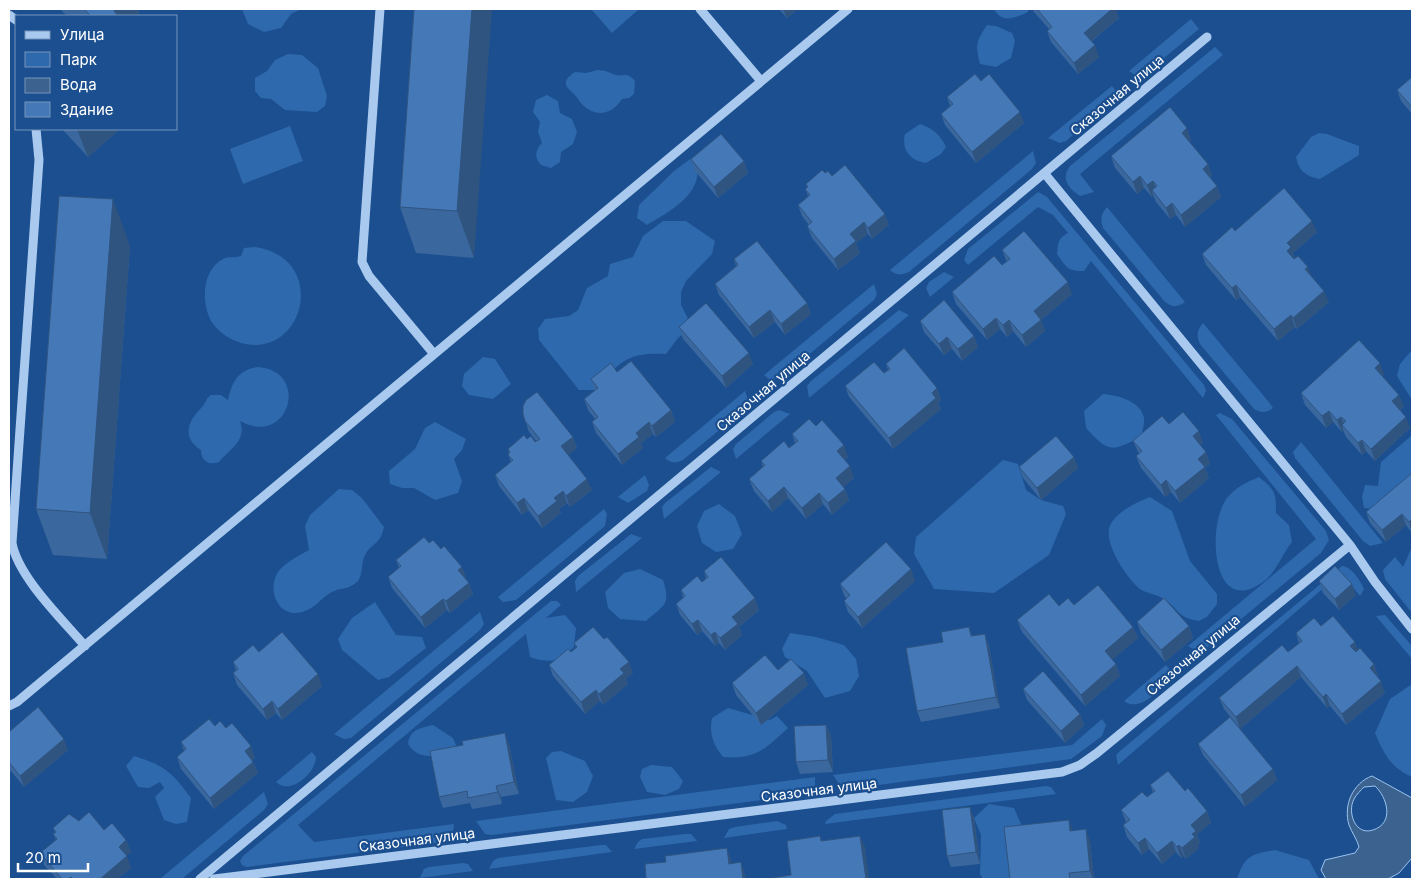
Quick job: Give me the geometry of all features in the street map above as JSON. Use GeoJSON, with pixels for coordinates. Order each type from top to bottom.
{"type":"FeatureCollection","features":[{"type":"Feature","properties":{"kind":"street"},"geometry":{"type":"LineString","coordinates":[[380,9],[362,262],[369,276],[434,354]]}},
{"type":"Feature","properties":{"kind":"street"},"geometry":{"type":"LineString","coordinates":[[700,9],[761,82]]}},
{"type":"Feature","properties":{"kind":"street"},"geometry":{"type":"LineString","coordinates":[[9,706],[17,702],[85,646],[848,9]]}},
{"type":"Feature","properties":{"kind":"street","name":"Сказочная улица"},"geometry":{"type":"LineString","coordinates":[[200,879],[1207,38]]}},
{"type":"Feature","properties":{"kind":"street"},"geometry":{"type":"LineString","coordinates":[[36,130],[39,160],[12,543],[14,554],[23,572],[85,646]]}},
{"type":"Feature","properties":{"kind":"street"},"geometry":{"type":"LineString","coordinates":[[1045,174],[1350,545],[1375,582],[1412,629]]}},
{"type":"Feature","properties":{"kind":"street","name":"Сказочная улица"},"geometry":{"type":"LineString","coordinates":[[214,879],[1062,772],[1080,765],[1097,753],[1350,545]]}},
{"type":"Feature","properties":{"kind":"green space"},"geometry":{"type":"Polygon","coordinates":[[[242,9],[301,9],[291,14],[281,28],[264,32],[248,24],[242,9]]]}},
{"type":"Feature","properties":{"kind":"green space"},"geometry":{"type":"Polygon","coordinates":[[[591,9],[639,9],[612,33],[591,9]]]}},
{"type":"Feature","properties":{"kind":"green space"},"geometry":{"type":"Polygon","coordinates":[[[994,9],[1028,9],[1028,12],[1014,18],[1005,18],[997,14],[994,9]]]}},
{"type":"Feature","properties":{"kind":"green space"},"geometry":{"type":"Polygon","coordinates":[[[1191,19],[1199,29],[1146,73],[1135,75],[1129,71],[1191,19]]]}},
{"type":"Feature","properties":{"kind":"green space"},"geometry":{"type":"Polygon","coordinates":[[[987,25],[996,26],[1012,33],[1015,41],[1011,58],[996,67],[980,64],[978,57],[978,43],[987,25]]]}},
{"type":"Feature","properties":{"kind":"green space"},"geometry":{"type":"Polygon","coordinates":[[[1215,47],[1223,55],[1080,174],[1094,192],[1080,196],[1069,187],[1066,175],[1070,166],[1215,47]]]}},
{"type":"Feature","properties":{"kind":"green space"},"geometry":{"type":"Polygon","coordinates":[[[288,54],[302,55],[318,68],[327,96],[325,106],[317,112],[285,110],[271,99],[261,98],[255,91],[255,78],[267,71],[275,60],[288,54]]]}},
{"type":"Feature","properties":{"kind":"green space"},"geometry":{"type":"Polygon","coordinates":[[[598,70],[616,75],[630,76],[635,81],[634,94],[629,98],[622,99],[612,110],[606,112],[594,112],[588,109],[567,87],[566,80],[575,72],[586,73],[598,70]]]}},
{"type":"Feature","properties":{"kind":"green space"},"geometry":{"type":"Polygon","coordinates":[[[1112,86],[1116,91],[1112,102],[1066,141],[1060,143],[1048,138],[1112,86]]]}},
{"type":"Feature","properties":{"kind":"green space"},"geometry":{"type":"Polygon","coordinates":[[[547,95],[558,101],[560,113],[572,119],[577,132],[573,144],[561,152],[560,162],[551,168],[541,165],[536,157],[538,148],[542,143],[538,132],[540,122],[533,112],[536,100],[547,95]]]}},
{"type":"Feature","properties":{"kind":"green space"},"geometry":{"type":"Polygon","coordinates":[[[920,124],[936,133],[946,147],[941,154],[926,163],[911,157],[904,145],[905,134],[920,124]]]}},
{"type":"Feature","properties":{"kind":"green space"},"geometry":{"type":"Polygon","coordinates":[[[290,126],[303,161],[243,184],[230,149],[290,126]]]}},
{"type":"Feature","properties":{"kind":"green space"},"geometry":{"type":"Polygon","coordinates":[[[1319,133],[1327,134],[1359,146],[1359,155],[1320,179],[1311,177],[1301,170],[1296,157],[1311,137],[1319,133]]]}},
{"type":"Feature","properties":{"kind":"green space"},"geometry":{"type":"Polygon","coordinates":[[[1033,151],[1036,163],[1032,169],[909,272],[899,274],[890,270],[1033,151]]]}},
{"type":"Feature","properties":{"kind":"green space"},"geometry":{"type":"Polygon","coordinates":[[[693,157],[699,161],[695,184],[681,203],[647,225],[637,218],[639,205],[674,171],[693,157]]]}},
{"type":"Feature","properties":{"kind":"green space"},"geometry":{"type":"Polygon","coordinates":[[[1038,192],[1047,197],[1204,385],[1206,391],[1203,398],[1091,261],[1084,271],[1074,270],[1065,265],[1057,254],[1057,250],[1060,239],[1068,233],[1053,215],[1038,207],[968,265],[964,260],[968,249],[1038,192]]]}},
{"type":"Feature","properties":{"kind":"green space"},"geometry":{"type":"Polygon","coordinates":[[[1107,207],[1185,302],[1175,306],[1165,302],[1103,228],[1102,217],[1107,207]]]}},
{"type":"Feature","properties":{"kind":"green space"},"geometry":{"type":"Polygon","coordinates":[[[663,221],[686,221],[715,241],[712,254],[686,281],[681,292],[681,305],[692,326],[678,338],[666,354],[633,357],[611,372],[595,390],[579,390],[539,340],[538,329],[545,319],[569,316],[578,310],[587,288],[608,276],[610,264],[633,257],[643,236],[663,221]]]}},
{"type":"Feature","properties":{"kind":"green space"},"geometry":{"type":"Polygon","coordinates":[[[254,247],[278,255],[293,269],[300,286],[300,305],[293,323],[281,337],[263,344],[241,343],[220,332],[211,321],[205,296],[207,278],[216,264],[225,258],[241,256],[244,248],[254,247]]]}},
{"type":"Feature","properties":{"kind":"green space"},"geometry":{"type":"Polygon","coordinates":[[[944,272],[954,277],[930,297],[926,288],[929,282],[944,272]]]}},
{"type":"Feature","properties":{"kind":"green space"},"geometry":{"type":"Polygon","coordinates":[[[874,284],[877,294],[874,300],[781,378],[770,380],[764,375],[874,284]]]}},
{"type":"Feature","properties":{"kind":"green space"},"geometry":{"type":"Polygon","coordinates":[[[899,310],[909,315],[809,398],[807,386],[811,381],[899,310]]]}},
{"type":"Feature","properties":{"kind":"green space"},"geometry":{"type":"Polygon","coordinates":[[[1203,323],[1273,408],[1263,412],[1254,409],[1200,344],[1198,333],[1203,323]]]}},
{"type":"Feature","properties":{"kind":"green space"},"geometry":{"type":"Polygon","coordinates":[[[1412,350],[1412,400],[1397,376],[1400,364],[1412,350]]]}},
{"type":"Feature","properties":{"kind":"green space"},"geometry":{"type":"Polygon","coordinates":[[[483,357],[495,359],[511,384],[493,399],[469,395],[462,386],[464,374],[483,357]]]}},
{"type":"Feature","properties":{"kind":"green space"},"geometry":{"type":"Polygon","coordinates":[[[258,367],[274,372],[284,381],[289,393],[287,406],[281,417],[271,425],[257,427],[240,421],[241,434],[236,444],[219,462],[206,462],[202,457],[201,450],[191,440],[189,434],[190,423],[211,395],[221,395],[228,400],[237,378],[245,371],[258,367]]]}},
{"type":"Feature","properties":{"kind":"green space"},"geometry":{"type":"Polygon","coordinates":[[[745,391],[749,402],[746,408],[683,460],[673,462],[665,458],[745,391]]]}},
{"type":"Feature","properties":{"kind":"green space"},"geometry":{"type":"Polygon","coordinates":[[[1103,394],[1128,400],[1138,407],[1144,418],[1141,437],[1111,448],[1100,442],[1086,428],[1084,411],[1103,394]]]}},
{"type":"Feature","properties":{"kind":"green space"},"geometry":{"type":"Polygon","coordinates":[[[779,410],[790,414],[736,459],[733,449],[736,444],[774,412],[779,410]]]}},
{"type":"Feature","properties":{"kind":"green space"},"geometry":{"type":"Polygon","coordinates":[[[1220,413],[1232,419],[1326,531],[1329,540],[1321,553],[1200,653],[1188,646],[1316,539],[1216,415],[1220,413]]]}},
{"type":"Feature","properties":{"kind":"green space"},"geometry":{"type":"Polygon","coordinates":[[[435,422],[466,439],[462,450],[454,459],[462,481],[458,493],[435,500],[414,488],[402,488],[390,484],[389,471],[415,449],[425,428],[435,422]]]}},
{"type":"Feature","properties":{"kind":"green space"},"geometry":{"type":"Polygon","coordinates":[[[1412,435],[1412,482],[1377,509],[1364,508],[1362,497],[1365,485],[1378,486],[1381,462],[1412,435]]]}},
{"type":"Feature","properties":{"kind":"green space"},"geometry":{"type":"Polygon","coordinates":[[[1301,442],[1383,543],[1370,546],[1363,541],[1295,458],[1293,452],[1301,442]]]}},
{"type":"Feature","properties":{"kind":"green space"},"geometry":{"type":"Polygon","coordinates":[[[1003,460],[1018,464],[1026,490],[1041,500],[1063,506],[1066,514],[1049,555],[994,593],[934,589],[914,554],[916,537],[1003,460]]]}},
{"type":"Feature","properties":{"kind":"green space"},"geometry":{"type":"Polygon","coordinates":[[[711,467],[721,472],[664,519],[662,507],[665,503],[711,467]]]}},
{"type":"Feature","properties":{"kind":"green space"},"geometry":{"type":"Polygon","coordinates":[[[645,475],[649,485],[647,491],[628,503],[618,497],[645,475]]]}},
{"type":"Feature","properties":{"kind":"green space"},"geometry":{"type":"Polygon","coordinates":[[[1259,477],[1274,492],[1276,513],[1289,525],[1292,542],[1272,574],[1263,582],[1246,590],[1233,588],[1224,579],[1218,564],[1216,547],[1220,511],[1227,498],[1234,491],[1259,477]]]}},
{"type":"Feature","properties":{"kind":"green space"},"geometry":{"type":"Polygon","coordinates":[[[339,489],[352,490],[362,498],[384,527],[380,538],[365,555],[360,578],[355,584],[326,595],[307,611],[294,613],[287,611],[281,607],[274,594],[275,579],[284,565],[309,550],[305,526],[310,515],[339,489]]]}},
{"type":"Feature","properties":{"kind":"green space"},"geometry":{"type":"Polygon","coordinates":[[[1150,497],[1172,511],[1190,561],[1217,594],[1217,604],[1207,617],[1199,621],[1186,618],[1162,598],[1140,589],[1128,577],[1112,548],[1109,529],[1112,522],[1124,510],[1150,497]]]}},
{"type":"Feature","properties":{"kind":"green space"},"geometry":{"type":"Polygon","coordinates":[[[719,504],[735,516],[742,534],[733,549],[716,552],[702,543],[697,526],[704,511],[719,504]]]}},
{"type":"Feature","properties":{"kind":"green space"},"geometry":{"type":"Polygon","coordinates":[[[604,509],[607,514],[605,526],[516,600],[503,602],[498,597],[604,509]]]}},
{"type":"Feature","properties":{"kind":"green space"},"geometry":{"type":"Polygon","coordinates":[[[631,534],[642,538],[576,592],[575,581],[578,576],[631,534]]]}},
{"type":"Feature","properties":{"kind":"green space"},"geometry":{"type":"Polygon","coordinates":[[[1412,547],[1412,613],[1385,579],[1383,570],[1395,557],[1403,567],[1412,547]]]}},
{"type":"Feature","properties":{"kind":"green space"},"geometry":{"type":"Polygon","coordinates":[[[1342,566],[1352,571],[1360,582],[1364,589],[1360,596],[1341,573],[1118,765],[1116,755],[1120,751],[1342,566]]]}},
{"type":"Feature","properties":{"kind":"green space"},"geometry":{"type":"Polygon","coordinates":[[[640,569],[663,580],[666,595],[665,604],[646,621],[620,619],[608,608],[605,592],[624,573],[640,569]]]}},
{"type":"Feature","properties":{"kind":"green space"},"geometry":{"type":"Polygon","coordinates":[[[551,601],[557,601],[561,605],[546,618],[565,615],[576,628],[574,647],[558,659],[543,661],[530,657],[526,634],[298,825],[314,842],[454,824],[451,834],[447,838],[442,842],[246,867],[242,865],[240,861],[243,856],[551,601]]]}},
{"type":"Feature","properties":{"kind":"green space"},"geometry":{"type":"Polygon","coordinates":[[[375,602],[396,635],[422,637],[426,648],[389,677],[378,680],[342,650],[338,639],[352,618],[375,602]]]}},
{"type":"Feature","properties":{"kind":"green space"},"geometry":{"type":"Polygon","coordinates":[[[480,612],[484,624],[480,630],[351,738],[344,739],[334,734],[480,612]]]}},
{"type":"Feature","properties":{"kind":"green space"},"geometry":{"type":"Polygon","coordinates":[[[1385,615],[1412,646],[1412,659],[1376,616],[1385,615]]]}},
{"type":"Feature","properties":{"kind":"green space"},"geometry":{"type":"Polygon","coordinates":[[[790,633],[816,637],[844,645],[856,659],[859,676],[850,691],[825,698],[807,671],[785,657],[782,649],[790,633]]]}},
{"type":"Feature","properties":{"kind":"green space"},"geometry":{"type":"Polygon","coordinates":[[[1166,665],[1170,670],[1170,677],[1161,688],[1143,702],[1130,704],[1124,701],[1166,665]]]}},
{"type":"Feature","properties":{"kind":"green space"},"geometry":{"type":"Polygon","coordinates":[[[1412,684],[1412,777],[1393,764],[1381,747],[1375,733],[1390,699],[1412,684]]]}},
{"type":"Feature","properties":{"kind":"green space"},"geometry":{"type":"Polygon","coordinates":[[[728,708],[770,720],[777,716],[788,728],[759,752],[744,757],[723,757],[713,739],[711,724],[712,718],[728,708]]]}},
{"type":"Feature","properties":{"kind":"green space"},"geometry":{"type":"Polygon","coordinates":[[[1102,719],[1106,725],[1102,736],[1071,759],[849,789],[841,787],[833,775],[1072,745],[1102,719]]]}},
{"type":"Feature","properties":{"kind":"green space"},"geometry":{"type":"Polygon","coordinates":[[[433,725],[453,738],[456,745],[452,752],[427,756],[417,753],[408,744],[413,732],[433,725]]]}},
{"type":"Feature","properties":{"kind":"green space"},"geometry":{"type":"Polygon","coordinates":[[[561,751],[585,761],[593,776],[587,792],[573,802],[556,800],[546,758],[552,752],[561,751]]]}},
{"type":"Feature","properties":{"kind":"green space"},"geometry":{"type":"Polygon","coordinates":[[[312,752],[316,757],[315,763],[312,770],[301,781],[288,786],[282,786],[276,782],[312,752]]]}},
{"type":"Feature","properties":{"kind":"green space"},"geometry":{"type":"Polygon","coordinates":[[[134,756],[160,766],[173,776],[184,789],[191,798],[187,822],[176,824],[164,820],[155,797],[164,788],[160,782],[149,788],[138,787],[126,766],[134,756]]]}},
{"type":"Feature","properties":{"kind":"green space"},"geometry":{"type":"Polygon","coordinates":[[[651,765],[672,767],[683,781],[679,789],[665,795],[647,792],[640,777],[642,769],[651,765]]]}},
{"type":"Feature","properties":{"kind":"green space"},"geometry":{"type":"Polygon","coordinates":[[[815,777],[815,785],[801,795],[492,835],[485,834],[476,821],[815,777]]]}},
{"type":"Feature","properties":{"kind":"green space"},"geometry":{"type":"Polygon","coordinates":[[[1046,786],[1051,787],[1056,794],[825,824],[835,814],[1046,786]]]}},
{"type":"Feature","properties":{"kind":"green space"},"geometry":{"type":"Polygon","coordinates":[[[264,792],[268,804],[264,810],[182,879],[161,878],[264,792]]]}},
{"type":"Feature","properties":{"kind":"green space"},"geometry":{"type":"Polygon","coordinates":[[[989,804],[1014,808],[1024,831],[1016,879],[983,879],[980,874],[981,835],[974,818],[989,804]]]}},
{"type":"Feature","properties":{"kind":"green space"},"geometry":{"type":"Polygon","coordinates":[[[777,821],[786,825],[787,829],[724,838],[729,829],[735,827],[777,821]]]}},
{"type":"Feature","properties":{"kind":"green space"},"geometry":{"type":"Polygon","coordinates":[[[691,834],[697,841],[634,849],[642,839],[691,834]]]}},
{"type":"Feature","properties":{"kind":"green space"},"geometry":{"type":"Polygon","coordinates":[[[606,845],[612,852],[489,869],[493,861],[498,858],[606,845]]]}},
{"type":"Feature","properties":{"kind":"green space"},"geometry":{"type":"Polygon","coordinates":[[[1275,850],[1309,860],[1319,879],[1237,879],[1246,860],[1260,853],[1275,850]]]}},
{"type":"Feature","properties":{"kind":"green space"},"geometry":{"type":"Polygon","coordinates":[[[468,864],[473,871],[420,878],[424,869],[429,867],[468,864]]]}},
{"type":"Feature","properties":{"kind":"water"},"geometry":{"type":"Polygon","coordinates":[[[1372,776],[1412,798],[1412,858],[1399,873],[1388,879],[1326,879],[1321,870],[1325,860],[1355,853],[1359,847],[1349,825],[1347,810],[1355,789],[1365,779],[1372,776]],[[1375,786],[1364,787],[1354,799],[1351,810],[1352,816],[1354,822],[1361,830],[1373,830],[1380,827],[1384,822],[1387,810],[1375,786]]]}},
{"type":"Feature","properties":{"kind":"building"},"geometry":{"type":"Polygon","coordinates":[[[84,9],[117,9],[114,11],[117,15],[90,15],[84,9]]]}},
{"type":"Feature","properties":{"kind":"building"},"geometry":{"type":"Polygon","coordinates":[[[414,9],[472,9],[457,211],[400,207],[414,9]]]}},
{"type":"Feature","properties":{"kind":"building"},"geometry":{"type":"Polygon","coordinates":[[[1037,9],[1112,9],[1084,33],[1095,45],[1074,63],[1047,31],[1052,27],[1037,9]]]}},
{"type":"Feature","properties":{"kind":"building"},"geometry":{"type":"Polygon","coordinates":[[[975,74],[981,81],[989,74],[1020,112],[972,152],[941,114],[953,104],[947,97],[975,74]]]}},
{"type":"Feature","properties":{"kind":"building"},"geometry":{"type":"Polygon","coordinates":[[[1412,77],[1412,107],[1397,90],[1412,77]]]}},
{"type":"Feature","properties":{"kind":"building"},"geometry":{"type":"Polygon","coordinates":[[[1170,107],[1187,128],[1182,133],[1208,164],[1203,169],[1217,186],[1181,215],[1172,203],[1166,208],[1152,190],[1157,186],[1153,181],[1147,185],[1140,176],[1133,182],[1111,156],[1170,107]]]}},
{"type":"Feature","properties":{"kind":"building"},"geometry":{"type":"Polygon","coordinates":[[[721,134],[744,161],[714,187],[691,159],[721,134]]]}},
{"type":"Feature","properties":{"kind":"building"},"geometry":{"type":"Polygon","coordinates":[[[845,165],[885,214],[868,228],[864,222],[850,234],[856,241],[834,259],[807,226],[812,222],[798,205],[810,195],[805,189],[808,187],[806,184],[822,170],[825,173],[828,171],[832,176],[845,165]]]}},
{"type":"Feature","properties":{"kind":"building"},"geometry":{"type":"Polygon","coordinates":[[[1284,188],[1312,221],[1287,243],[1291,247],[1287,251],[1294,259],[1298,256],[1308,267],[1305,269],[1324,291],[1293,318],[1291,315],[1274,329],[1236,285],[1232,288],[1202,254],[1232,227],[1235,231],[1284,188]]]}},
{"type":"Feature","properties":{"kind":"building"},"geometry":{"type":"Polygon","coordinates":[[[59,196],[113,199],[90,513],[36,509],[59,196]]]}},
{"type":"Feature","properties":{"kind":"building"},"geometry":{"type":"Polygon","coordinates":[[[1024,231],[1068,282],[1034,311],[1041,320],[1022,335],[1009,320],[1003,325],[996,318],[983,329],[952,292],[994,256],[1002,265],[1010,259],[1002,250],[1024,231]]]}},
{"type":"Feature","properties":{"kind":"building"},"geometry":{"type":"Polygon","coordinates":[[[757,241],[807,303],[781,324],[770,310],[749,327],[715,284],[738,265],[734,259],[757,241]]]}},
{"type":"Feature","properties":{"kind":"building"},"geometry":{"type":"Polygon","coordinates":[[[944,300],[974,336],[958,349],[947,337],[939,344],[920,321],[944,300]]]}},
{"type":"Feature","properties":{"kind":"building"},"geometry":{"type":"Polygon","coordinates":[[[706,303],[749,353],[722,376],[679,327],[706,303]]]}},
{"type":"Feature","properties":{"kind":"building"},"geometry":{"type":"Polygon","coordinates":[[[1359,340],[1380,363],[1375,368],[1399,395],[1392,401],[1406,417],[1371,449],[1362,440],[1358,443],[1342,425],[1346,421],[1341,417],[1337,420],[1329,411],[1322,416],[1301,393],[1359,340]]]}},
{"type":"Feature","properties":{"kind":"building"},"geometry":{"type":"Polygon","coordinates":[[[904,348],[937,388],[932,393],[936,398],[889,438],[845,386],[874,362],[884,373],[890,369],[886,364],[904,348]]]}},
{"type":"Feature","properties":{"kind":"building"},"geometry":{"type":"Polygon","coordinates":[[[631,361],[671,410],[652,426],[649,422],[636,433],[639,437],[618,454],[592,422],[598,417],[584,399],[598,388],[591,379],[611,363],[617,372],[631,361]]]}},
{"type":"Feature","properties":{"kind":"building"},"geometry":{"type":"Polygon","coordinates":[[[537,392],[573,437],[561,446],[587,479],[566,496],[563,491],[554,498],[557,501],[538,516],[524,498],[517,503],[495,475],[513,460],[508,455],[510,452],[508,449],[524,435],[527,439],[531,436],[535,442],[540,439],[525,421],[523,414],[523,406],[526,400],[537,392]]]}},
{"type":"Feature","properties":{"kind":"building"},"geometry":{"type":"Polygon","coordinates":[[[1183,412],[1199,431],[1193,436],[1206,452],[1198,459],[1205,467],[1175,491],[1166,480],[1161,485],[1136,456],[1142,451],[1133,441],[1162,416],[1169,424],[1183,412]]]}},
{"type":"Feature","properties":{"kind":"building"},"geometry":{"type":"Polygon","coordinates":[[[809,419],[816,426],[822,420],[844,445],[837,451],[850,466],[836,478],[845,489],[828,503],[819,493],[802,508],[784,487],[768,501],[749,479],[765,465],[761,461],[784,441],[789,448],[798,441],[792,434],[809,419]]]}},
{"type":"Feature","properties":{"kind":"building"},"geometry":{"type":"Polygon","coordinates":[[[1056,436],[1074,457],[1037,488],[1019,467],[1056,436]]]}},
{"type":"Feature","properties":{"kind":"building"},"geometry":{"type":"Polygon","coordinates":[[[1412,473],[1412,519],[1409,522],[1402,514],[1382,530],[1366,512],[1412,473]]]}},
{"type":"Feature","properties":{"kind":"building"},"geometry":{"type":"Polygon","coordinates":[[[424,537],[429,543],[433,540],[441,549],[444,546],[462,567],[458,570],[469,583],[446,601],[443,599],[421,617],[388,577],[401,566],[396,560],[424,537]]]}},
{"type":"Feature","properties":{"kind":"building"},"geometry":{"type":"Polygon","coordinates":[[[886,542],[911,569],[858,617],[844,601],[850,595],[840,584],[886,542]]]}},
{"type":"Feature","properties":{"kind":"building"},"geometry":{"type":"Polygon","coordinates":[[[721,557],[755,598],[732,617],[738,624],[720,638],[715,632],[711,635],[698,620],[692,624],[676,604],[685,596],[681,590],[697,576],[702,582],[708,577],[704,571],[721,557]]]}},
{"type":"Feature","properties":{"kind":"building"},"geometry":{"type":"Polygon","coordinates":[[[1335,566],[1352,584],[1335,599],[1319,581],[1335,566]]]}},
{"type":"Feature","properties":{"kind":"building"},"geometry":{"type":"Polygon","coordinates":[[[1098,585],[1133,627],[1105,651],[1116,664],[1081,695],[1017,620],[1049,594],[1059,606],[1068,598],[1074,605],[1098,585]]]}},
{"type":"Feature","properties":{"kind":"building"},"geometry":{"type":"Polygon","coordinates":[[[1164,598],[1189,626],[1161,650],[1137,622],[1164,598]]]}},
{"type":"Feature","properties":{"kind":"building"},"geometry":{"type":"Polygon","coordinates":[[[1333,616],[1355,642],[1350,646],[1356,652],[1360,648],[1374,664],[1370,668],[1381,681],[1342,714],[1326,694],[1323,697],[1297,666],[1236,717],[1219,698],[1282,645],[1288,652],[1302,641],[1296,633],[1314,618],[1321,626],[1333,616]]]}},
{"type":"Feature","properties":{"kind":"building"},"geometry":{"type":"Polygon","coordinates":[[[593,627],[604,639],[607,637],[629,662],[620,669],[624,673],[599,694],[596,690],[581,702],[549,665],[568,649],[571,652],[577,647],[574,643],[593,627]]]}},
{"type":"Feature","properties":{"kind":"building"},"geometry":{"type":"Polygon","coordinates":[[[969,627],[971,636],[985,634],[996,697],[917,711],[906,648],[943,642],[941,632],[969,627]]]}},
{"type":"Feature","properties":{"kind":"building"},"geometry":{"type":"Polygon","coordinates":[[[282,632],[318,674],[278,709],[272,701],[263,709],[233,673],[238,669],[233,662],[253,645],[259,652],[282,632]]]}},
{"type":"Feature","properties":{"kind":"building"},"geometry":{"type":"Polygon","coordinates":[[[765,655],[778,670],[791,659],[804,673],[756,713],[732,683],[765,655]]]}},
{"type":"Feature","properties":{"kind":"building"},"geometry":{"type":"Polygon","coordinates":[[[1043,671],[1080,714],[1061,731],[1023,689],[1043,671]]]}},
{"type":"Feature","properties":{"kind":"building"},"geometry":{"type":"Polygon","coordinates":[[[38,707],[64,739],[20,776],[9,762],[9,732],[38,707]]]}},
{"type":"Feature","properties":{"kind":"building"},"geometry":{"type":"Polygon","coordinates":[[[1230,717],[1273,769],[1241,795],[1198,744],[1230,717]]]}},
{"type":"Feature","properties":{"kind":"building"},"geometry":{"type":"Polygon","coordinates":[[[209,719],[215,726],[220,721],[226,728],[232,723],[251,746],[245,751],[253,762],[210,798],[177,757],[186,749],[181,742],[209,719]]]}},
{"type":"Feature","properties":{"kind":"building"},"geometry":{"type":"Polygon","coordinates":[[[826,725],[828,760],[796,762],[794,726],[826,725]]]}},
{"type":"Feature","properties":{"kind":"building"},"geometry":{"type":"Polygon","coordinates":[[[505,733],[514,782],[496,786],[498,792],[468,798],[467,791],[439,797],[430,751],[463,745],[462,741],[505,733]]]}},
{"type":"Feature","properties":{"kind":"building"},"geometry":{"type":"Polygon","coordinates":[[[1168,771],[1185,791],[1188,788],[1207,811],[1191,825],[1196,831],[1192,834],[1195,837],[1182,848],[1179,845],[1177,847],[1172,841],[1157,853],[1145,838],[1138,843],[1123,825],[1130,820],[1121,810],[1142,792],[1147,797],[1155,791],[1150,785],[1168,771]]]}},
{"type":"Feature","properties":{"kind":"building"},"geometry":{"type":"Polygon","coordinates":[[[970,807],[976,852],[947,856],[942,810],[970,807]]]}},
{"type":"Feature","properties":{"kind":"building"},"geometry":{"type":"Polygon","coordinates":[[[89,812],[104,830],[112,823],[126,840],[119,847],[127,856],[100,879],[73,879],[71,877],[62,879],[40,853],[57,839],[53,834],[56,832],[53,828],[69,814],[79,821],[89,812]]]}},
{"type":"Feature","properties":{"kind":"building"},"geometry":{"type":"Polygon","coordinates":[[[1069,820],[1070,831],[1086,829],[1090,871],[1069,873],[1070,879],[1010,879],[1004,827],[1069,820]]]}},
{"type":"Feature","properties":{"kind":"building"},"geometry":{"type":"Polygon","coordinates":[[[820,836],[821,841],[860,836],[866,879],[772,879],[791,875],[787,841],[820,836]]]}},
{"type":"Feature","properties":{"kind":"building"},"geometry":{"type":"Polygon","coordinates":[[[727,848],[729,864],[741,862],[743,879],[646,879],[645,864],[666,862],[665,856],[727,848]]]}}]}
